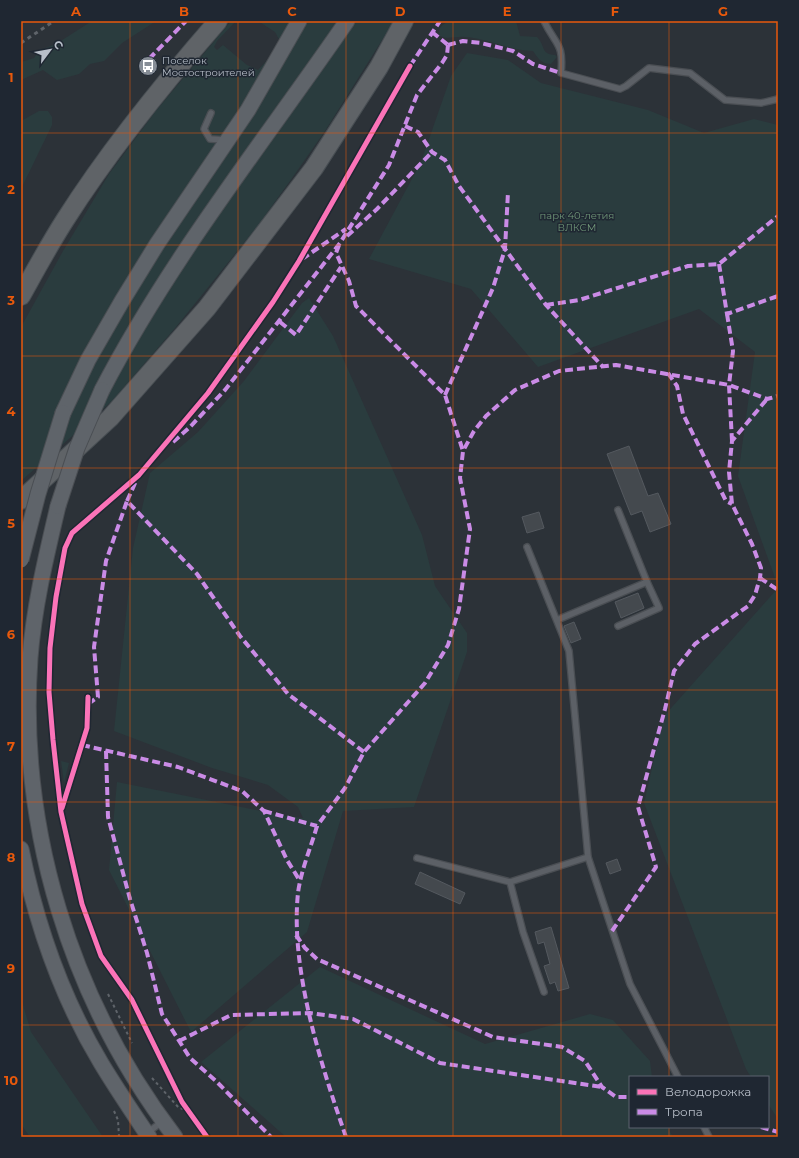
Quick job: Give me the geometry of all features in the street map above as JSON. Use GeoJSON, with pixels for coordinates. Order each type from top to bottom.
{"type":"FeatureCollection","features":[{"type":"Feature","properties":{"kind":"highway"},"geometry":{"type":"LineString","coordinates":[[21,296],[65,220],[106,160],[164,84],[218,21]]}},
{"type":"Feature","properties":{"kind":"highway"},"geometry":{"type":"LineString","coordinates":[[21,500],[110,418],[206,308],[253,250],[314,168],[375,74],[404,21]]}},
{"type":"Feature","properties":{"kind":"main road"},"geometry":{"type":"LineString","coordinates":[[21,560],[38,494],[63,413],[88,360],[157,244],[226,140],[248,110],[299,21]]}},
{"type":"Feature","properties":{"kind":"main road"},"geometry":{"type":"LineString","coordinates":[[176,1137],[136,1078],[106,1028],[82,978],[64,930],[48,872],[37,820],[28,720],[30,658],[37,596],[58,506],[77,448],[102,390],[124,346],[184,250],[290,104],[346,21]]}},
{"type":"Feature","properties":{"kind":"main road"},"geometry":{"type":"LineString","coordinates":[[21,849],[29,888],[49,951],[72,1006],[100,1062],[146,1136]]}},
{"type":"Feature","properties":{"kind":"lane"},"geometry":{"type":"LineString","coordinates":[[544,21],[549,32],[561,48],[563,56],[561,73],[620,89],[649,68],[656,68],[690,73],[725,100],[761,103],[778,99]]}},
{"type":"Feature","properties":{"kind":"lane"},"geometry":{"type":"LineString","coordinates":[[210,113],[204,129],[210,139],[226,140]]}},
{"type":"Feature","properties":{"kind":"lane"},"geometry":{"type":"LineString","coordinates":[[618,510],[659,608],[618,626]]}},
{"type":"Feature","properties":{"kind":"lane"},"geometry":{"type":"LineString","coordinates":[[527,547],[569,651],[588,857],[630,984],[677,1076]]}},
{"type":"Feature","properties":{"kind":"lane"},"geometry":{"type":"LineString","coordinates":[[557,620],[647,582]]}},
{"type":"Feature","properties":{"kind":"lane"},"geometry":{"type":"LineString","coordinates":[[417,858],[510,882],[588,857]]}},
{"type":"Feature","properties":{"kind":"lane"},"geometry":{"type":"LineString","coordinates":[[510,882],[523,932],[544,992]]}},
{"type":"Feature","properties":{"kind":"lane"},"geometry":{"type":"LineString","coordinates":[[146,1136],[164,1120]]}},
{"type":"Feature","properties":{"kind":"lane"},"geometry":{"type":"LineString","coordinates":[[705,1128],[710,1137]]}},
{"type":"Feature","properties":{"kind":"path"},"geometry":{"type":"LineString","coordinates":[[108,994],[135,1050]]}},
{"type":"Feature","properties":{"kind":"path"},"geometry":{"type":"LineString","coordinates":[[150,1076],[179,1108],[186,1107]]}},
{"type":"Feature","properties":{"kind":"path"},"geometry":{"type":"LineString","coordinates":[[182,1102],[189,1113]]}},
{"type":"Feature","properties":{"kind":"path"},"geometry":{"type":"LineString","coordinates":[[114,1109],[118,1120],[119,1137]]}},
{"type":"Feature","properties":{"kind":"green space"},"geometry":{"type":"Polygon","coordinates":[[[92,21],[156,21],[122,43],[104,61],[90,64],[79,74],[57,80],[43,70],[21,80],[21,62],[34,58],[40,50],[56,44],[92,21]]]}},
{"type":"Feature","properties":{"kind":"green space"},"geometry":{"type":"Polygon","coordinates":[[[231,21],[236,21],[217,41],[214,47],[217,50],[223,45],[247,65],[258,70],[277,50],[280,41],[275,32],[258,21],[394,21],[325,131],[290,181],[256,228],[176,327],[112,401],[21,481],[21,327],[63,251],[109,174],[155,112],[231,21]]]}},
{"type":"Feature","properties":{"kind":"green space"},"geometry":{"type":"Polygon","coordinates":[[[449,21],[516,21],[520,36],[537,37],[547,53],[557,57],[551,64],[548,64],[540,60],[533,51],[515,49],[474,38],[446,38],[440,36],[439,31],[441,27],[449,21]]]}},
{"type":"Feature","properties":{"kind":"green space","name":"парк 40-летия ВЛКСМ"},"geometry":{"type":"Polygon","coordinates":[[[467,53],[508,60],[541,83],[648,110],[704,133],[754,119],[778,125],[778,586],[738,476],[755,352],[699,309],[538,367],[471,289],[369,259],[421,162],[451,76],[467,53]]]}},
{"type":"Feature","properties":{"kind":"green space"},"geometry":{"type":"Polygon","coordinates":[[[39,111],[48,111],[52,117],[52,125],[21,189],[21,121],[39,111]]]}},
{"type":"Feature","properties":{"kind":"green space"},"geometry":{"type":"Polygon","coordinates":[[[309,298],[333,336],[422,535],[435,586],[467,633],[467,652],[414,807],[343,811],[307,932],[191,1032],[109,870],[117,782],[286,816],[303,818],[298,807],[268,785],[212,768],[114,731],[133,548],[150,473],[198,432],[244,381],[302,303],[309,298]]]}},
{"type":"Feature","properties":{"kind":"green space"},"geometry":{"type":"Polygon","coordinates":[[[778,588],[778,1119],[769,1106],[769,1076],[750,1076],[746,1069],[644,803],[664,716],[778,588]]]}},
{"type":"Feature","properties":{"kind":"green space"},"geometry":{"type":"Polygon","coordinates":[[[61,761],[69,763],[64,783],[61,761]]]}},
{"type":"Feature","properties":{"kind":"green space"},"geometry":{"type":"Polygon","coordinates":[[[320,967],[485,1044],[590,1014],[613,1020],[650,1061],[652,1076],[629,1076],[629,1128],[668,1128],[673,1137],[286,1137],[201,1062],[320,967]]]}},
{"type":"Feature","properties":{"kind":"green space"},"geometry":{"type":"Polygon","coordinates":[[[21,998],[31,1032],[103,1137],[30,1137],[21,1124],[21,998]]]}},
{"type":"Feature","properties":{"kind":"building"},"geometry":{"type":"Polygon","coordinates":[[[629,446],[648,496],[658,493],[671,524],[650,532],[642,511],[631,515],[607,454],[629,446]]]}},
{"type":"Feature","properties":{"kind":"building"},"geometry":{"type":"Polygon","coordinates":[[[539,512],[544,528],[527,533],[522,517],[539,512]]]}},
{"type":"Feature","properties":{"kind":"building"},"geometry":{"type":"Polygon","coordinates":[[[638,593],[644,608],[621,618],[615,602],[638,593]]]}},
{"type":"Feature","properties":{"kind":"building"},"geometry":{"type":"Polygon","coordinates":[[[574,622],[581,639],[571,643],[564,626],[574,622]]]}},
{"type":"Feature","properties":{"kind":"building"},"geometry":{"type":"Polygon","coordinates":[[[617,859],[621,870],[610,874],[606,863],[617,859]]]}},
{"type":"Feature","properties":{"kind":"building"},"geometry":{"type":"Polygon","coordinates":[[[420,872],[465,893],[460,904],[415,884],[420,872]]]}},
{"type":"Feature","properties":{"kind":"building"},"geometry":{"type":"Polygon","coordinates":[[[551,927],[569,988],[558,991],[555,982],[550,984],[544,966],[550,964],[544,942],[538,944],[535,932],[551,927]]]}},
{"type":"Feature","properties":{"kind":"railway"},"geometry":{"type":"LineString","coordinates":[[21,43],[54,21]]}},
{"type":"Feature","properties":{"kind":"marked path"},"geometry":{"type":"LineString","coordinates":[[149,59],[186,21]]}},
{"type":"Feature","properties":{"kind":"marked path"},"geometry":{"type":"LineString","coordinates":[[410,66],[440,21]]}},
{"type":"Feature","properties":{"kind":"marked path"},"geometry":{"type":"LineString","coordinates":[[432,32],[448,45]]}},
{"type":"Feature","properties":{"kind":"marked path"},"geometry":{"type":"LineString","coordinates":[[448,45],[463,41],[481,43],[513,51],[533,64],[561,73]]}},
{"type":"Feature","properties":{"kind":"marked path"},"geometry":{"type":"LineString","coordinates":[[173,442],[189,428],[225,390],[340,243],[389,165],[417,95],[447,55],[448,45]]}},
{"type":"Feature","properties":{"kind":"marked path"},"geometry":{"type":"LineString","coordinates":[[405,126],[418,132],[432,152],[445,160],[459,186],[546,305],[603,367]]}},
{"type":"Feature","properties":{"kind":"marked path"},"geometry":{"type":"LineString","coordinates":[[347,236],[377,209],[432,152]]}},
{"type":"Feature","properties":{"kind":"marked path"},"geometry":{"type":"LineString","coordinates":[[445,395],[493,288],[505,249],[508,192]]}},
{"type":"Feature","properties":{"kind":"marked path"},"geometry":{"type":"LineString","coordinates":[[546,305],[579,300],[688,266],[719,264],[778,216]]}},
{"type":"Feature","properties":{"kind":"marked path"},"geometry":{"type":"LineString","coordinates":[[302,259],[346,229]]}},
{"type":"Feature","properties":{"kind":"marked path"},"geometry":{"type":"LineString","coordinates":[[339,245],[336,253],[349,281],[356,306],[445,395],[463,451]]}},
{"type":"Feature","properties":{"kind":"marked path"},"geometry":{"type":"LineString","coordinates":[[719,264],[727,314],[778,296]]}},
{"type":"Feature","properties":{"kind":"marked path"},"geometry":{"type":"LineString","coordinates":[[280,322],[296,335],[341,267]]}},
{"type":"Feature","properties":{"kind":"marked path"},"geometry":{"type":"LineString","coordinates":[[727,314],[733,351],[729,385],[732,441]]}},
{"type":"Feature","properties":{"kind":"marked path"},"geometry":{"type":"LineString","coordinates":[[264,811],[317,826],[345,788],[364,752],[425,683],[448,645],[459,609],[470,529],[460,478],[463,451],[474,431],[486,416],[515,390],[559,371],[616,365],[729,385],[767,399],[778,396]]}},
{"type":"Feature","properties":{"kind":"marked path"},"geometry":{"type":"LineString","coordinates":[[668,373],[677,386],[683,414],[726,501],[732,504]]}},
{"type":"Feature","properties":{"kind":"marked path"},"geometry":{"type":"LineString","coordinates":[[612,931],[656,867],[638,807],[674,671],[695,644],[748,606],[755,595],[760,578],[761,568],[752,544],[732,504],[729,472],[732,441],[767,399]]}},
{"type":"Feature","properties":{"kind":"marked path"},"geometry":{"type":"LineString","coordinates":[[127,501],[136,481]]}},
{"type":"Feature","properties":{"kind":"marked path"},"geometry":{"type":"LineString","coordinates":[[88,704],[98,697],[94,647],[106,561],[127,501],[197,574],[240,636],[288,694],[364,752]]}},
{"type":"Feature","properties":{"kind":"marked path"},"geometry":{"type":"LineString","coordinates":[[760,578],[778,590]]}},
{"type":"Feature","properties":{"kind":"marked path"},"geometry":{"type":"LineString","coordinates":[[82,745],[178,767],[242,791],[264,811],[287,860],[300,881]]}},
{"type":"Feature","properties":{"kind":"marked path"},"geometry":{"type":"LineString","coordinates":[[106,751],[108,817],[130,899],[147,953],[162,1014],[190,1058],[216,1081],[271,1137]]}},
{"type":"Feature","properties":{"kind":"marked path"},"geometry":{"type":"LineString","coordinates":[[317,826],[299,884],[297,922],[299,953],[303,985],[318,1048],[346,1137]]}},
{"type":"Feature","properties":{"kind":"marked path"},"geometry":{"type":"LineString","coordinates":[[296,935],[305,948],[317,959],[493,1037],[562,1047],[585,1061],[602,1087],[616,1097],[629,1097]]}},
{"type":"Feature","properties":{"kind":"marked path"},"geometry":{"type":"LineString","coordinates":[[179,1041],[231,1015],[310,1013],[353,1019],[440,1063],[602,1087]]}},
{"type":"Feature","properties":{"kind":"marked path"},"geometry":{"type":"LineString","coordinates":[[764,1128],[778,1132]]}},
{"type":"Feature","properties":{"kind":"cycle path"},"geometry":{"type":"LineString","coordinates":[[207,1137],[182,1102],[132,1000],[101,956],[82,904],[61,812],[49,692],[50,648],[56,597],[65,548],[72,533],[139,475],[208,393],[273,302],[299,261],[410,66]]}},
{"type":"Feature","properties":{"kind":"cycle path"},"geometry":{"type":"LineString","coordinates":[[62,808],[87,728],[88,697]]}},
{"type":"Feature","properties":{"kind":"place","name":"Поселок Мостостроителей"},"geometry":{"type":"Point","coordinates":[148,66]}}]}
